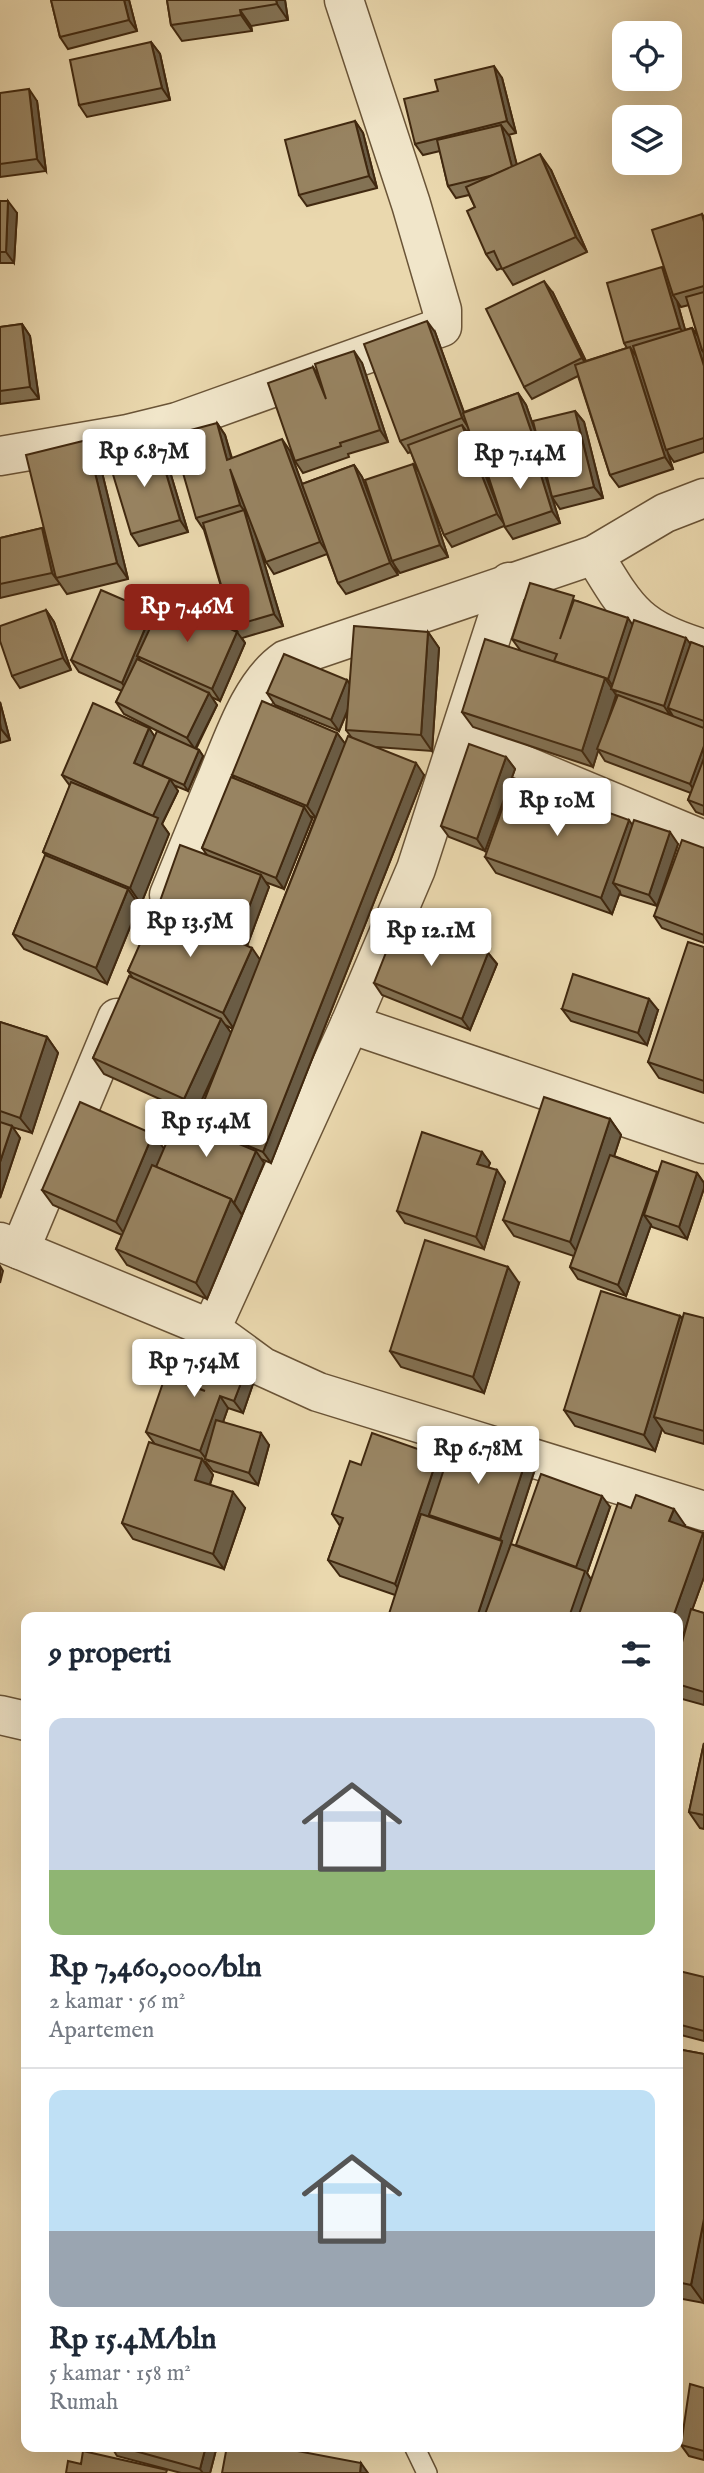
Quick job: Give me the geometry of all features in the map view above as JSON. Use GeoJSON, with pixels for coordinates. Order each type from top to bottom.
{"type":"FeatureCollection","features":[{"type":"Feature","properties":{"kind":"street"},"geometry":{"type":"LineString","coordinates":[[0,456],[128,434],[177,422],[442,327],[442,310],[411,204],[344,0]]}},
{"type":"Feature","properties":{"kind":"street"},"geometry":{"type":"LineString","coordinates":[[155,929],[241,721],[273,669],[285,660],[594,555],[665,513],[704,498]]}},
{"type":"Feature","properties":{"kind":"street"},"geometry":{"type":"LineString","coordinates":[[594,555],[617,593],[640,621],[673,639],[704,649]]}},
{"type":"Feature","properties":{"kind":"street"},"geometry":{"type":"LineString","coordinates":[[211,1329],[350,1024],[416,869],[509,582]]}},
{"type":"Feature","properties":{"kind":"street"},"geometry":{"type":"LineString","coordinates":[[459,738],[704,840]]}},
{"type":"Feature","properties":{"kind":"street"},"geometry":{"type":"LineString","coordinates":[[128,993],[10,1246],[211,1329],[263,1367],[318,1392],[704,1511]]}},
{"type":"Feature","properties":{"kind":"street"},"geometry":{"type":"LineString","coordinates":[[350,1024],[704,1144]]}},
{"type":"Feature","properties":{"kind":"street"},"geometry":{"type":"LineString","coordinates":[[0,1715],[21,1720]]}},
{"type":"Feature","properties":{"kind":"lane"},"geometry":{"type":"LineString","coordinates":[[417,2452],[428,2473]]}},
{"type":"Feature","properties":{"kind":"building"},"geometry":{"type":"Polygon","coordinates":[[[51,0],[124,0],[129,20],[60,37],[51,0]]]}},
{"type":"Feature","properties":{"kind":"building"},"geometry":{"type":"Polygon","coordinates":[[[167,0],[276,0],[277,4],[240,10],[241,15],[171,25],[167,0]]]}},
{"type":"Feature","properties":{"kind":"building"},"geometry":{"type":"Polygon","coordinates":[[[151,42],[162,88],[79,105],[70,60],[151,42]]]}},
{"type":"Feature","properties":{"kind":"building"},"geometry":{"type":"Polygon","coordinates":[[[494,66],[507,121],[415,144],[404,99],[438,91],[435,80],[494,66]]]}},
{"type":"Feature","properties":{"kind":"building"},"geometry":{"type":"Polygon","coordinates":[[[29,89],[37,159],[0,164],[0,93],[29,89]]]}},
{"type":"Feature","properties":{"kind":"building"},"geometry":{"type":"Polygon","coordinates":[[[355,121],[369,176],[299,195],[285,140],[355,121]]]}},
{"type":"Feature","properties":{"kind":"building"},"geometry":{"type":"Polygon","coordinates":[[[501,125],[512,167],[494,175],[448,186],[437,140],[501,125]]]}},
{"type":"Feature","properties":{"kind":"building"},"geometry":{"type":"Polygon","coordinates":[[[540,154],[576,237],[502,269],[494,251],[486,254],[467,211],[475,207],[466,187],[540,154]]]}},
{"type":"Feature","properties":{"kind":"building"},"geometry":{"type":"Polygon","coordinates":[[[0,201],[8,201],[6,252],[0,252],[0,201]]]}},
{"type":"Feature","properties":{"kind":"building"},"geometry":{"type":"Polygon","coordinates":[[[702,214],[704,286],[673,295],[652,230],[702,214]]]}},
{"type":"Feature","properties":{"kind":"building"},"geometry":{"type":"Polygon","coordinates":[[[662,267],[680,328],[624,343],[607,283],[662,267]]]}},
{"type":"Feature","properties":{"kind":"building"},"geometry":{"type":"Polygon","coordinates":[[[544,281],[582,358],[524,387],[486,309],[544,281]]]}},
{"type":"Feature","properties":{"kind":"building"},"geometry":{"type":"Polygon","coordinates":[[[704,292],[704,350],[702,350],[686,297],[704,292]]]}},
{"type":"Feature","properties":{"kind":"building"},"geometry":{"type":"Polygon","coordinates":[[[427,321],[462,418],[400,441],[364,344],[427,321]]]}},
{"type":"Feature","properties":{"kind":"building"},"geometry":{"type":"Polygon","coordinates":[[[22,324],[30,387],[0,391],[0,327],[22,324]]]}},
{"type":"Feature","properties":{"kind":"building"},"geometry":{"type":"Polygon","coordinates":[[[692,328],[704,366],[704,438],[666,450],[633,346],[692,328]]]}},
{"type":"Feature","properties":{"kind":"building"},"geometry":{"type":"Polygon","coordinates":[[[630,347],[665,457],[610,475],[575,365],[630,347]]]}},
{"type":"Feature","properties":{"kind":"building"},"geometry":{"type":"Polygon","coordinates":[[[354,351],[380,430],[295,461],[268,383],[313,367],[326,399],[315,364],[354,351]]]}},
{"type":"Feature","properties":{"kind":"building"},"geometry":{"type":"Polygon","coordinates":[[[518,393],[538,451],[483,471],[463,413],[518,393]]]}},
{"type":"Feature","properties":{"kind":"building"},"geometry":{"type":"Polygon","coordinates":[[[575,411],[594,487],[552,497],[533,421],[575,411]]]}},
{"type":"Feature","properties":{"kind":"building"},"geometry":{"type":"Polygon","coordinates":[[[217,423],[227,460],[282,439],[320,542],[266,562],[230,469],[240,505],[196,518],[172,435],[217,423]]]}},
{"type":"Feature","properties":{"kind":"building"},"geometry":{"type":"Polygon","coordinates":[[[462,425],[497,514],[444,535],[408,445],[462,425]]]}},
{"type":"Feature","properties":{"kind":"building"},"geometry":{"type":"Polygon","coordinates":[[[87,440],[117,563],[56,578],[26,455],[87,440]]]}},
{"type":"Feature","properties":{"kind":"building"},"geometry":{"type":"Polygon","coordinates":[[[157,443],[180,520],[131,534],[108,458],[157,443]]]}},
{"type":"Feature","properties":{"kind":"building"},"geometry":{"type":"Polygon","coordinates":[[[535,456],[552,511],[505,527],[487,472],[535,456]]]}},
{"type":"Feature","properties":{"kind":"building"},"geometry":{"type":"Polygon","coordinates":[[[413,464],[440,545],[392,561],[365,480],[413,464]]]}},
{"type":"Feature","properties":{"kind":"building"},"geometry":{"type":"Polygon","coordinates":[[[354,465],[390,563],[338,583],[302,484],[354,465]]]}},
{"type":"Feature","properties":{"kind":"building"},"geometry":{"type":"Polygon","coordinates":[[[244,510],[274,614],[233,626],[203,523],[244,510]]]}},
{"type":"Feature","properties":{"kind":"building"},"geometry":{"type":"Polygon","coordinates":[[[42,528],[52,573],[0,584],[0,538],[42,528]]]}},
{"type":"Feature","properties":{"kind":"building"},"geometry":{"type":"Polygon","coordinates":[[[530,583],[574,596],[560,639],[574,600],[628,618],[608,679],[554,661],[557,654],[512,639],[530,583]]]}},
{"type":"Feature","properties":{"kind":"building"},"geometry":{"type":"Polygon","coordinates":[[[101,590],[152,612],[122,683],[71,660],[101,590]]]}},
{"type":"Feature","properties":{"kind":"building"},"geometry":{"type":"Polygon","coordinates":[[[164,598],[237,632],[212,689],[137,656],[164,598]]]}},
{"type":"Feature","properties":{"kind":"building"},"geometry":{"type":"Polygon","coordinates":[[[46,610],[63,658],[12,676],[0,641],[0,626],[46,610]]]}},
{"type":"Feature","properties":{"kind":"building"},"geometry":{"type":"Polygon","coordinates":[[[634,620],[686,638],[664,706],[611,689],[634,620]]]}},
{"type":"Feature","properties":{"kind":"building"},"geometry":{"type":"Polygon","coordinates":[[[354,626],[428,632],[421,735],[346,730],[354,626]]]}},
{"type":"Feature","properties":{"kind":"building"},"geometry":{"type":"Polygon","coordinates":[[[485,639],[605,678],[582,751],[462,712],[485,639]]]}},
{"type":"Feature","properties":{"kind":"building"},"geometry":{"type":"Polygon","coordinates":[[[691,642],[704,647],[704,721],[668,708],[691,642]]]}},
{"type":"Feature","properties":{"kind":"building"},"geometry":{"type":"Polygon","coordinates":[[[284,654],[347,680],[331,720],[267,693],[284,654]]]}},
{"type":"Feature","properties":{"kind":"building"},"geometry":{"type":"Polygon","coordinates":[[[137,659],[209,693],[187,738],[116,702],[137,659]]]}},
{"type":"Feature","properties":{"kind":"building"},"geometry":{"type":"Polygon","coordinates":[[[618,695],[704,728],[704,746],[690,784],[597,749],[618,695]]]}},
{"type":"Feature","properties":{"kind":"building"},"geometry":{"type":"Polygon","coordinates":[[[262,701],[337,733],[307,806],[232,775],[262,701]]]}},
{"type":"Feature","properties":{"kind":"building"},"geometry":{"type":"Polygon","coordinates":[[[93,703],[149,728],[134,763],[170,779],[153,816],[62,775],[93,703]]]}},
{"type":"Feature","properties":{"kind":"building"},"geometry":{"type":"Polygon","coordinates":[[[157,731],[199,750],[184,785],[142,766],[157,731]]]}},
{"type":"Feature","properties":{"kind":"building"},"geometry":{"type":"Polygon","coordinates":[[[348,736],[416,763],[263,1152],[195,1124],[348,736]]]}},
{"type":"Feature","properties":{"kind":"building"},"geometry":{"type":"Polygon","coordinates":[[[469,744],[506,757],[477,839],[441,826],[469,744]]]}},
{"type":"Feature","properties":{"kind":"building"},"geometry":{"type":"Polygon","coordinates":[[[704,758],[704,806],[688,800],[704,758]]]}},
{"type":"Feature","properties":{"kind":"building"},"geometry":{"type":"Polygon","coordinates":[[[231,777],[304,807],[276,878],[202,848],[231,777]]]}},
{"type":"Feature","properties":{"kind":"building"},"geometry":{"type":"Polygon","coordinates":[[[513,778],[629,820],[601,898],[485,857],[513,778]]]}},
{"type":"Feature","properties":{"kind":"building"},"geometry":{"type":"Polygon","coordinates":[[[71,782],[158,818],[130,888],[43,852],[71,782]]]}},
{"type":"Feature","properties":{"kind":"building"},"geometry":{"type":"Polygon","coordinates":[[[634,820],[670,832],[649,895],[613,883],[634,820]]]}},
{"type":"Feature","properties":{"kind":"building"},"geometry":{"type":"Polygon","coordinates":[[[682,840],[704,848],[704,935],[654,916],[682,840]]]}},
{"type":"Feature","properties":{"kind":"building"},"geometry":{"type":"Polygon","coordinates":[[[180,845],[261,875],[239,934],[159,904],[180,845]]]}},
{"type":"Feature","properties":{"kind":"building"},"geometry":{"type":"Polygon","coordinates":[[[45,855],[128,889],[96,968],[13,934],[45,855]]]}},
{"type":"Feature","properties":{"kind":"building"},"geometry":{"type":"Polygon","coordinates":[[[157,905],[252,948],[223,1013],[128,971],[157,905]]]}},
{"type":"Feature","properties":{"kind":"building"},"geometry":{"type":"Polygon","coordinates":[[[400,917],[488,953],[462,1019],[374,983],[400,917]]]}},
{"type":"Feature","properties":{"kind":"building"},"geometry":{"type":"Polygon","coordinates":[[[688,942],[704,947],[704,1081],[648,1062],[688,942]]]}},
{"type":"Feature","properties":{"kind":"building"},"geometry":{"type":"Polygon","coordinates":[[[573,974],[649,999],[638,1033],[562,1009],[573,974]]]}},
{"type":"Feature","properties":{"kind":"building"},"geometry":{"type":"Polygon","coordinates":[[[129,976],[221,1019],[184,1099],[93,1058],[129,976]]]}},
{"type":"Feature","properties":{"kind":"building"},"geometry":{"type":"Polygon","coordinates":[[[0,1022],[47,1037],[20,1118],[0,1111],[0,1022]]]}},
{"type":"Feature","properties":{"kind":"building"},"geometry":{"type":"Polygon","coordinates":[[[544,1097],[610,1119],[570,1242],[503,1220],[544,1097]]]}},
{"type":"Feature","properties":{"kind":"building"},"geometry":{"type":"Polygon","coordinates":[[[80,1102],[153,1134],[116,1222],[42,1190],[80,1102]]]}},
{"type":"Feature","properties":{"kind":"building"},"geometry":{"type":"Polygon","coordinates":[[[177,1118],[256,1151],[234,1203],[231,1199],[156,1167],[177,1118]]]}},
{"type":"Feature","properties":{"kind":"building"},"geometry":{"type":"Polygon","coordinates":[[[0,1122],[12,1126],[0,1162],[0,1122]]]}},
{"type":"Feature","properties":{"kind":"building"},"geometry":{"type":"Polygon","coordinates":[[[422,1132],[482,1152],[477,1164],[497,1170],[476,1237],[397,1211],[422,1132]]]}},
{"type":"Feature","properties":{"kind":"building"},"geometry":{"type":"Polygon","coordinates":[[[610,1155],[657,1172],[618,1285],[570,1267],[610,1155]]]}},
{"type":"Feature","properties":{"kind":"building"},"geometry":{"type":"Polygon","coordinates":[[[662,1161],[697,1173],[679,1227],[644,1215],[662,1161]]]}},
{"type":"Feature","properties":{"kind":"building"},"geometry":{"type":"Polygon","coordinates":[[[152,1165],[231,1199],[196,1283],[116,1249],[152,1165]]]}},
{"type":"Feature","properties":{"kind":"building"},"geometry":{"type":"Polygon","coordinates":[[[425,1240],[508,1267],[473,1377],[390,1351],[425,1240]]]}},
{"type":"Feature","properties":{"kind":"building"},"geometry":{"type":"Polygon","coordinates":[[[601,1291],[680,1316],[644,1435],[564,1410],[601,1291]]]}},
{"type":"Feature","properties":{"kind":"building"},"geometry":{"type":"Polygon","coordinates":[[[684,1313],[704,1318],[704,1431],[654,1417],[684,1313]]]}},
{"type":"Feature","properties":{"kind":"building"},"geometry":{"type":"Polygon","coordinates":[[[189,1348],[246,1370],[234,1401],[220,1396],[200,1451],[146,1432],[165,1377],[205,1391],[177,1379],[189,1348]]]}},
{"type":"Feature","properties":{"kind":"building"},"geometry":{"type":"Polygon","coordinates":[[[216,1420],[261,1433],[249,1473],[205,1459],[216,1420]]]}},
{"type":"Feature","properties":{"kind":"building"},"geometry":{"type":"Polygon","coordinates":[[[456,1432],[527,1457],[500,1539],[429,1515],[456,1432]]]}},
{"type":"Feature","properties":{"kind":"building"},"geometry":{"type":"Polygon","coordinates":[[[372,1433],[438,1456],[395,1584],[328,1560],[343,1518],[332,1514],[350,1461],[361,1465],[372,1433]]]}},
{"type":"Feature","properties":{"kind":"building"},"geometry":{"type":"Polygon","coordinates":[[[149,1442],[202,1459],[195,1480],[233,1492],[213,1554],[122,1523],[149,1442]]]}},
{"type":"Feature","properties":{"kind":"building"},"geometry":{"type":"Polygon","coordinates":[[[541,1474],[602,1496],[576,1567],[516,1545],[541,1474]]]}},
{"type":"Feature","properties":{"kind":"building"},"geometry":{"type":"Polygon","coordinates":[[[636,1495],[674,1509],[669,1521],[703,1533],[675,1612],[580,1612],[618,1503],[631,1508],[636,1495]]]}},
{"type":"Feature","properties":{"kind":"building"},"geometry":{"type":"Polygon","coordinates":[[[421,1514],[502,1541],[479,1612],[390,1612],[421,1514]]]}},
{"type":"Feature","properties":{"kind":"building"},"geometry":{"type":"Polygon","coordinates":[[[511,1544],[585,1571],[571,1612],[486,1612],[511,1544]]]}},
{"type":"Feature","properties":{"kind":"building"},"geometry":{"type":"Polygon","coordinates":[[[691,1609],[704,1613],[704,1692],[683,1686],[683,1639],[691,1609]]]}},
{"type":"Feature","properties":{"kind":"building"},"geometry":{"type":"Polygon","coordinates":[[[704,1743],[704,1815],[689,1812],[704,1743]]]}},
{"type":"Feature","properties":{"kind":"building"},"geometry":{"type":"Polygon","coordinates":[[[683,1972],[704,1977],[704,2031],[683,2026],[683,1972]]]}},
{"type":"Feature","properties":{"kind":"building"},"geometry":{"type":"Polygon","coordinates":[[[683,2050],[704,2054],[704,2219],[691,2285],[683,2283],[683,2050]]]}},
{"type":"Feature","properties":{"kind":"building"},"geometry":{"type":"Polygon","coordinates":[[[690,2384],[704,2388],[704,2451],[683,2446],[690,2384]]]}},
{"type":"Feature","properties":{"kind":"building"},"geometry":{"type":"Polygon","coordinates":[[[83,2452],[87,2452],[167,2470],[166,2473],[66,2473],[68,2461],[81,2464],[83,2452]]]}},
{"type":"Feature","properties":{"kind":"building"},"geometry":{"type":"Polygon","coordinates":[[[139,2452],[204,2452],[200,2469],[139,2452]]]}},
{"type":"Feature","properties":{"kind":"building"},"geometry":{"type":"Polygon","coordinates":[[[226,2452],[303,2452],[361,2463],[360,2473],[222,2473],[226,2452]]]}}]}
